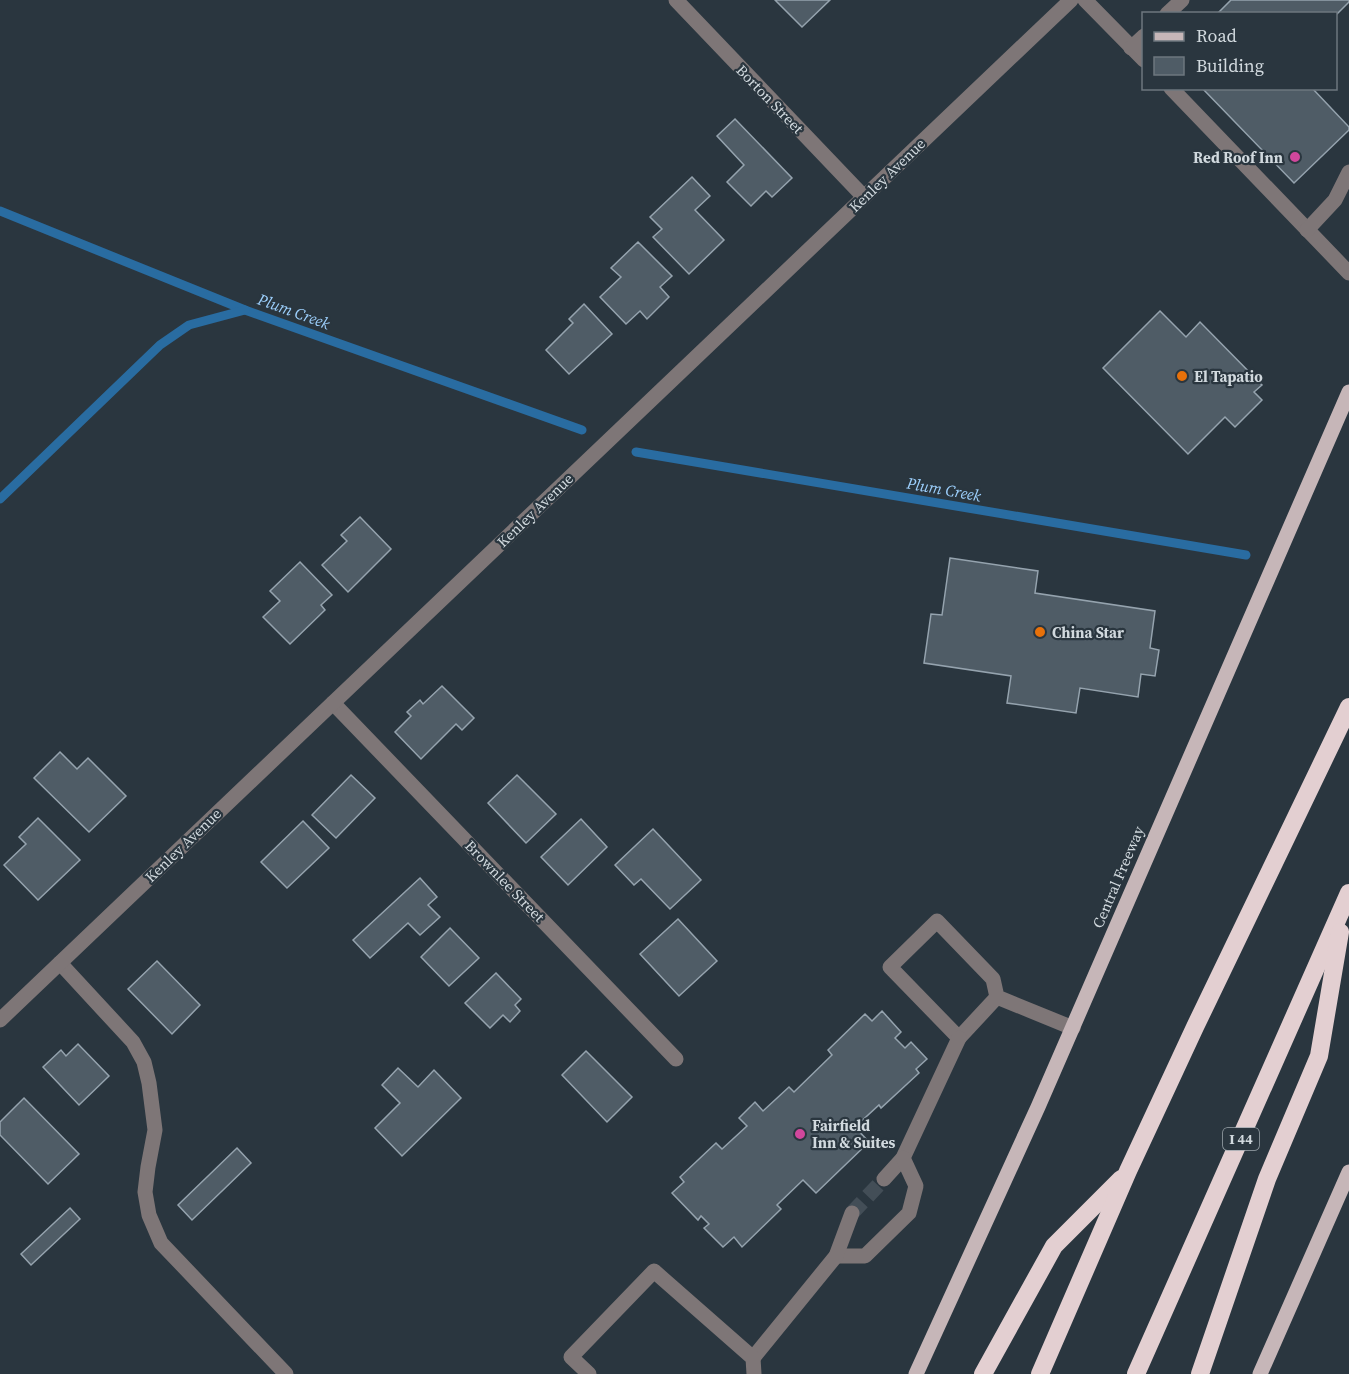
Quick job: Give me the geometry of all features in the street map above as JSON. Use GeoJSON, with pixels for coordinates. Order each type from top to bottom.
{"type":"FeatureCollection","features":[{"type":"Feature","properties":{"kind":"highway"},"geometry":{"type":"LineString","coordinates":[[1040,1374],[1128,1171],[1349,707]]}},
{"type":"Feature","properties":{"kind":"highway"},"geometry":{"type":"LineString","coordinates":[[1200,1374],[1267,1179],[1319,1056],[1347,899]]}},
{"type":"Feature","properties":{"kind":"highway","name":"I 44"},"geometry":{"type":"LineString","coordinates":[[1136,1374],[1347,899]]}},
{"type":"Feature","properties":{"kind":"highway"},"geometry":{"type":"LineString","coordinates":[[983,1374],[1054,1246],[1128,1171]]}},
{"type":"Feature","properties":{"kind":"main road","name":"Central Freeway"},"geometry":{"type":"LineString","coordinates":[[916,1374],[1072,1028],[1349,392]]}},
{"type":"Feature","properties":{"kind":"main road"},"geometry":{"type":"LineString","coordinates":[[1260,1374],[1349,1172]]}},
{"type":"Feature","properties":{"kind":"street","name":"Borton Street"},"geometry":{"type":"LineString","coordinates":[[676,0],[864,197]]}},
{"type":"Feature","properties":{"kind":"street","name":"Kenley Avenue"},"geometry":{"type":"LineString","coordinates":[[0,1020],[1071,0]]}},
{"type":"Feature","properties":{"kind":"street"},"geometry":{"type":"LineString","coordinates":[[1085,0],[1142,59]]}},
{"type":"Feature","properties":{"kind":"street"},"geometry":{"type":"LineString","coordinates":[[1169,12],[1182,0]]}},
{"type":"Feature","properties":{"kind":"street"},"geometry":{"type":"LineString","coordinates":[[1131,48],[1142,37]]}},
{"type":"Feature","properties":{"kind":"street"},"geometry":{"type":"LineString","coordinates":[[1173,90],[1349,273]]}},
{"type":"Feature","properties":{"kind":"street"},"geometry":{"type":"LineString","coordinates":[[1307,230],[1335,200],[1349,172]]}},
{"type":"Feature","properties":{"kind":"street","name":"Brownlee Street"},"geometry":{"type":"LineString","coordinates":[[333,703],[676,1059]]}},
{"type":"Feature","properties":{"kind":"street"},"geometry":{"type":"LineString","coordinates":[[959,1038],[890,967],[937,921],[993,979],[996,997]]}},
{"type":"Feature","properties":{"kind":"street"},"geometry":{"type":"LineString","coordinates":[[60,963],[133,1042],[144,1062],[155,1130],[147,1167],[146,1192],[149,1215],[161,1243],[286,1374]]}},
{"type":"Feature","properties":{"kind":"street"},"geometry":{"type":"LineString","coordinates":[[996,997],[1072,1028]]}},
{"type":"Feature","properties":{"kind":"street"},"geometry":{"type":"LineString","coordinates":[[884,1179],[903,1158],[959,1038],[996,997]]}},
{"type":"Feature","properties":{"kind":"street"},"geometry":{"type":"LineString","coordinates":[[836,1256],[865,1256],[909,1213],[916,1186],[903,1158]]}},
{"type":"Feature","properties":{"kind":"street"},"geometry":{"type":"LineString","coordinates":[[589,1374],[572,1357],[654,1271],[753,1366],[836,1256],[852,1213]]}},
{"type":"Feature","properties":{"kind":"building"},"geometry":{"type":"Polygon","coordinates":[[[775,0],[830,0],[802,27],[775,0]]]}},
{"type":"Feature","properties":{"kind":"building"},"geometry":{"type":"Polygon","coordinates":[[[1231,0],[1349,0],[1337,14],[1337,12],[1219,12],[1231,0]]]}},
{"type":"Feature","properties":{"kind":"building","name":"Red Roof Inn"},"geometry":{"type":"Polygon","coordinates":[[[1204,90],[1314,90],[1349,127],[1349,130],[1294,183],[1204,90]]]}},
{"type":"Feature","properties":{"kind":"building"},"geometry":{"type":"Polygon","coordinates":[[[735,119],[792,178],[772,197],[766,191],[751,206],[727,182],[744,165],[717,136],[735,119]]]}},
{"type":"Feature","properties":{"kind":"building"},"geometry":{"type":"Polygon","coordinates":[[[692,177],[710,196],[695,210],[724,240],[689,274],[653,237],[662,229],[650,217],[692,177]]]}},
{"type":"Feature","properties":{"kind":"building"},"geometry":{"type":"Polygon","coordinates":[[[638,242],[672,276],[660,287],[669,297],[647,319],[640,311],[626,324],[600,297],[621,277],[611,268],[638,242]]]}},
{"type":"Feature","properties":{"kind":"building"},"geometry":{"type":"Polygon","coordinates":[[[584,304],[612,334],[569,374],[546,350],[573,323],[569,319],[584,304]]]}},
{"type":"Feature","properties":{"kind":"building","name":"El Tapatio"},"geometry":{"type":"Polygon","coordinates":[[[1160,311],[1186,337],[1200,322],[1262,385],[1254,392],[1262,400],[1235,427],[1225,417],[1188,454],[1103,368],[1160,311]]]}},
{"type":"Feature","properties":{"kind":"building"},"geometry":{"type":"Polygon","coordinates":[[[360,517],[391,549],[348,592],[322,565],[347,541],[341,535],[360,517]]]}},
{"type":"Feature","properties":{"kind":"building","name":"China Star"},"geometry":{"type":"Polygon","coordinates":[[[950,558],[1038,571],[1035,593],[1155,611],[1150,648],[1159,650],[1155,676],[1141,674],[1138,697],[1080,688],[1076,713],[1007,703],[1011,676],[924,663],[931,614],[942,615],[950,558]]]}},
{"type":"Feature","properties":{"kind":"building"},"geometry":{"type":"Polygon","coordinates":[[[300,562],[332,595],[321,605],[325,610],[290,644],[263,617],[280,601],[270,591],[300,562]]]}},
{"type":"Feature","properties":{"kind":"building"},"geometry":{"type":"Polygon","coordinates":[[[442,686],[474,718],[462,730],[456,724],[421,759],[395,732],[411,716],[407,712],[420,700],[423,704],[442,686]]]}},
{"type":"Feature","properties":{"kind":"building"},"geometry":{"type":"Polygon","coordinates":[[[60,752],[77,769],[88,758],[126,796],[89,832],[34,778],[60,752]]]}},
{"type":"Feature","properties":{"kind":"building"},"geometry":{"type":"Polygon","coordinates":[[[351,775],[375,798],[336,838],[312,815],[351,775]]]}},
{"type":"Feature","properties":{"kind":"building"},"geometry":{"type":"Polygon","coordinates":[[[517,775],[556,814],[526,843],[488,803],[517,775]]]}},
{"type":"Feature","properties":{"kind":"building"},"geometry":{"type":"Polygon","coordinates":[[[38,818],[80,860],[38,900],[4,865],[26,844],[19,837],[38,818]]]}},
{"type":"Feature","properties":{"kind":"building"},"geometry":{"type":"Polygon","coordinates":[[[581,819],[607,847],[568,885],[541,857],[581,819]]]}},
{"type":"Feature","properties":{"kind":"building"},"geometry":{"type":"Polygon","coordinates":[[[303,821],[329,848],[287,888],[261,862],[303,821]]]}},
{"type":"Feature","properties":{"kind":"building"},"geometry":{"type":"Polygon","coordinates":[[[653,829],[701,880],[670,909],[641,879],[634,885],[615,865],[653,829]]]}},
{"type":"Feature","properties":{"kind":"building"},"geometry":{"type":"Polygon","coordinates":[[[420,878],[437,897],[428,905],[440,917],[420,935],[408,923],[370,958],[353,940],[420,878]]]}},
{"type":"Feature","properties":{"kind":"building"},"geometry":{"type":"Polygon","coordinates":[[[678,919],[717,961],[679,996],[640,954],[678,919]]]}},
{"type":"Feature","properties":{"kind":"building"},"geometry":{"type":"Polygon","coordinates":[[[450,928],[479,958],[449,986],[421,957],[450,928]]]}},
{"type":"Feature","properties":{"kind":"building"},"geometry":{"type":"Polygon","coordinates":[[[157,961],[200,1005],[172,1034],[128,989],[157,961]]]}},
{"type":"Feature","properties":{"kind":"building"},"geometry":{"type":"Polygon","coordinates":[[[496,973],[521,999],[515,1005],[520,1011],[510,1022],[503,1015],[490,1028],[465,1003],[496,973]]]}},
{"type":"Feature","properties":{"kind":"building","name":"Fairfield Inn & Suites"},"geometry":{"type":"Polygon","coordinates":[[[882,1011],[901,1032],[895,1038],[905,1048],[911,1042],[927,1059],[916,1069],[919,1073],[881,1108],[879,1105],[855,1127],[869,1142],[816,1193],[803,1180],[777,1205],[781,1209],[742,1247],[734,1237],[723,1247],[704,1228],[709,1224],[701,1216],[698,1220],[672,1193],[684,1182],[680,1177],[716,1143],[722,1149],[747,1126],[739,1118],[755,1102],[763,1111],[789,1087],[794,1092],[832,1055],[828,1050],[865,1014],[872,1021],[882,1011]]]}},
{"type":"Feature","properties":{"kind":"building"},"geometry":{"type":"Polygon","coordinates":[[[78,1044],[109,1076],[79,1105],[43,1067],[61,1050],[66,1056],[78,1044]]]}},
{"type":"Feature","properties":{"kind":"building"},"geometry":{"type":"Polygon","coordinates":[[[586,1051],[632,1097],[607,1122],[562,1075],[586,1051]]]}},
{"type":"Feature","properties":{"kind":"building"},"geometry":{"type":"Polygon","coordinates":[[[398,1068],[418,1087],[434,1070],[461,1098],[402,1156],[375,1128],[400,1103],[382,1085],[398,1068]]]}},
{"type":"Feature","properties":{"kind":"building"},"geometry":{"type":"Polygon","coordinates":[[[24,1098],[79,1154],[48,1184],[0,1135],[0,1122],[24,1098]]]}},
{"type":"Feature","properties":{"kind":"building"},"geometry":{"type":"Polygon","coordinates":[[[237,1148],[251,1163],[192,1220],[178,1205],[237,1148]]]}},
{"type":"Feature","properties":{"kind":"building"},"geometry":{"type":"Polygon","coordinates":[[[70,1208],[80,1219],[31,1265],[21,1254],[70,1208]]]}},
{"type":"Feature","properties":{"kind":"waterway","name":"Plum Creek"},"geometry":{"type":"LineString","coordinates":[[0,211],[245,310],[582,430]]}},
{"type":"Feature","properties":{"kind":"waterway"},"geometry":{"type":"LineString","coordinates":[[0,499],[160,345],[189,325],[245,310]]}},
{"type":"Feature","properties":{"kind":"waterway","name":"Plum Creek"},"geometry":{"type":"LineString","coordinates":[[636,452],[1246,555]]}},
{"type":"Feature","properties":{"kind":"tunnel"},"geometry":{"type":"LineString","coordinates":[[852,1213],[884,1179]]}},
{"type":"Feature","properties":{"kind":"place","name":"Red Roof Inn"},"geometry":{"type":"Point","coordinates":[1295,157]}},
{"type":"Feature","properties":{"kind":"place","name":"El Tapatio"},"geometry":{"type":"Point","coordinates":[1182,376]}},
{"type":"Feature","properties":{"kind":"place","name":"China Star"},"geometry":{"type":"Point","coordinates":[1040,632]}},
{"type":"Feature","properties":{"kind":"place","name":"Fairfield Inn & Suites"},"geometry":{"type":"Point","coordinates":[800,1134]}}]}
